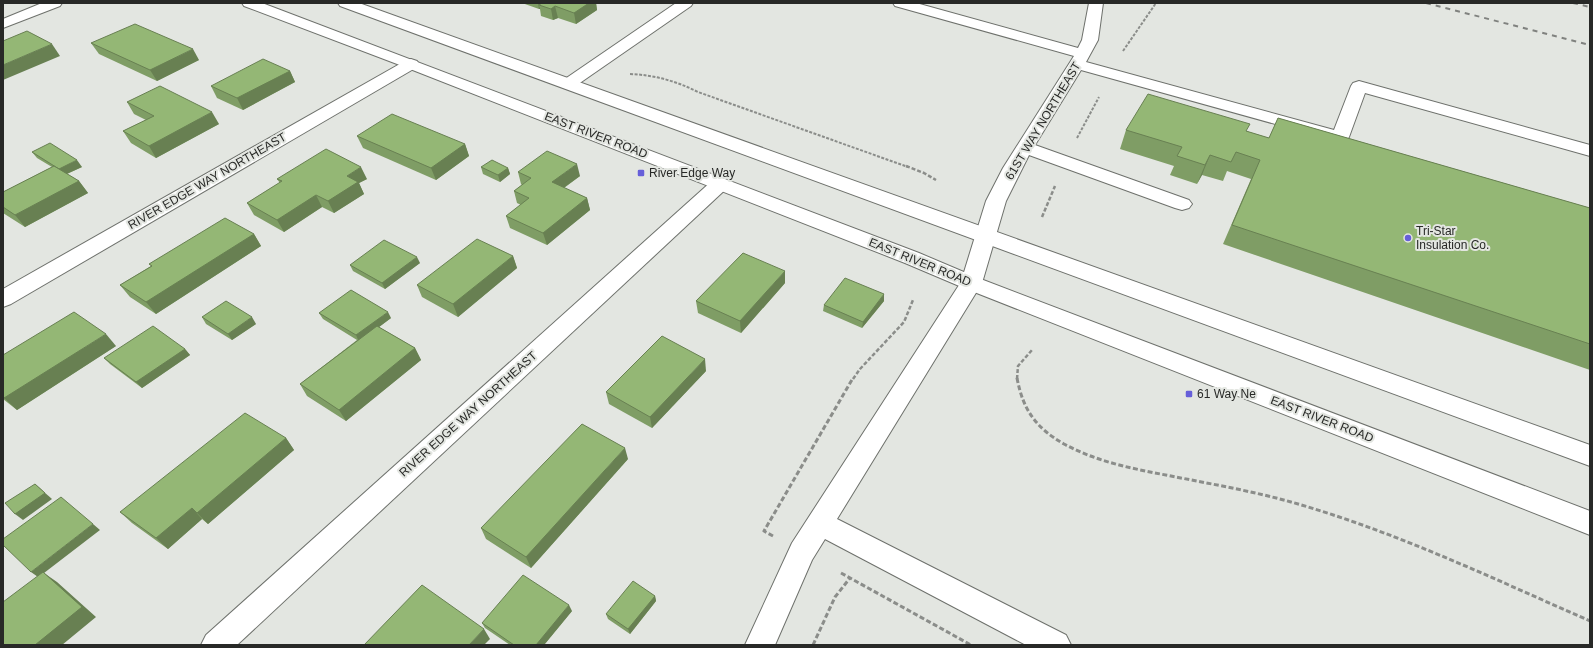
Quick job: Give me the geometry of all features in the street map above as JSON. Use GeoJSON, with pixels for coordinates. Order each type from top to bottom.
{"type":"FeatureCollection","features":[{"type":"Feature","properties":{"kind":"main road"},"geometry":{"type":"LineString","coordinates":[[3,24],[55,3]]}},
{"type":"Feature","properties":{"kind":"main road","name":"EAST RIVER ROAD"},"geometry":{"type":"LineString","coordinates":[[249,3],[411,64],[912,258],[971,283],[1590,523]]}},
{"type":"Feature","properties":{"kind":"main road"},"geometry":{"type":"LineString","coordinates":[[345,3],[1590,456]]}},
{"type":"Feature","properties":{"kind":"main road"},"geometry":{"type":"LineString","coordinates":[[568,84],[686,3]]}},
{"type":"Feature","properties":{"kind":"main road"},"geometry":{"type":"LineString","coordinates":[[900,3],[1080,59],[1114,74],[1340,138],[1359,86],[1590,151]]}},
{"type":"Feature","properties":{"kind":"main road","name":"61ST WAY NORTHEAST"},"geometry":{"type":"LineString","coordinates":[[760,645],[802,552],[971,283],[996,201],[1012,168],[1080,59],[1090,40],[1096,3]]}},
{"type":"Feature","properties":{"kind":"main road","name":"RIVER EDGE WAY NORTHEAST"},"geometry":{"type":"LineString","coordinates":[[3,299],[411,64]]}},
{"type":"Feature","properties":{"kind":"main road"},"geometry":{"type":"LineString","coordinates":[[1025,147],[1182,204]]}},
{"type":"Feature","properties":{"kind":"main road","name":"RIVER EDGE WAY NORTHEAST"},"geometry":{"type":"LineString","coordinates":[[216,645],[720,184]]}},
{"type":"Feature","properties":{"kind":"main road"},"geometry":{"type":"LineString","coordinates":[[820,523],[1056,645]]}},
{"type":"Feature","properties":{"kind":"path"},"geometry":{"type":"LineString","coordinates":[[1042,217],[1091,110],[1114,74],[1116,60],[1156,3]]}},
{"type":"Feature","properties":{"kind":"path"},"geometry":{"type":"LineString","coordinates":[[629,74],[660,77],[673,80],[713,97],[924,173],[936,180]]}},
{"type":"Feature","properties":{"kind":"path"},"geometry":{"type":"LineString","coordinates":[[1032,350],[1019,361],[1016,374],[1023,401],[1031,417],[1047,433],[1066,445],[1110,463],[1129,468],[1272,497],[1312,508],[1466,566],[1590,621]]}},
{"type":"Feature","properties":{"kind":"path"},"geometry":{"type":"LineString","coordinates":[[813,645],[835,597],[850,578]]}},
{"type":"Feature","properties":{"kind":"building"},"geometry":{"type":"Polygon","coordinates":[[[542,3],[589,3],[574,13],[555,6],[551,9],[539,5],[542,3]]]}},
{"type":"Feature","properties":{"kind":"building"},"geometry":{"type":"Polygon","coordinates":[[[135,24],[193,49],[150,70],[91,43],[135,24]]]}},
{"type":"Feature","properties":{"kind":"building"},"geometry":{"type":"Polygon","coordinates":[[[27,31],[52,44],[3,65],[3,41],[27,31]]]}},
{"type":"Feature","properties":{"kind":"building"},"geometry":{"type":"Polygon","coordinates":[[[263,59],[290,71],[237,98],[211,86],[263,59]]]}},
{"type":"Feature","properties":{"kind":"building"},"geometry":{"type":"Polygon","coordinates":[[[160,86],[212,112],[149,146],[123,131],[154,116],[127,102],[160,86]]]}},
{"type":"Feature","properties":{"kind":"building","name":"Tri-Star Insulation Co."},"geometry":{"type":"Polygon","coordinates":[[[1148,94],[1250,124],[1246,131],[1269,138],[1278,118],[1590,208],[1590,344],[1232,225],[1260,160],[1236,152],[1231,162],[1210,155],[1205,165],[1177,156],[1182,147],[1126,130],[1148,94]]]}},
{"type":"Feature","properties":{"kind":"building"},"geometry":{"type":"Polygon","coordinates":[[[392,114],[465,144],[431,168],[357,136],[392,114]]]}},
{"type":"Feature","properties":{"kind":"building"},"geometry":{"type":"Polygon","coordinates":[[[50,143],[77,160],[59,169],[32,152],[50,143]]]}},
{"type":"Feature","properties":{"kind":"building"},"geometry":{"type":"Polygon","coordinates":[[[326,149],[361,167],[347,176],[358,182],[328,201],[316,195],[277,220],[247,203],[282,181],[277,179],[326,149]]]}},
{"type":"Feature","properties":{"kind":"building"},"geometry":{"type":"Polygon","coordinates":[[[547,151],[577,164],[552,182],[587,198],[543,233],[506,216],[529,198],[514,191],[531,178],[518,172],[547,151]]]}},
{"type":"Feature","properties":{"kind":"building"},"geometry":{"type":"Polygon","coordinates":[[[492,160],[508,168],[498,175],[481,167],[492,160]]]}},
{"type":"Feature","properties":{"kind":"building"},"geometry":{"type":"Polygon","coordinates":[[[54,166],[79,181],[15,215],[3,207],[3,192],[54,166]]]}},
{"type":"Feature","properties":{"kind":"building"},"geometry":{"type":"Polygon","coordinates":[[[225,218],[254,234],[146,302],[120,285],[152,266],[149,264],[225,218]]]}},
{"type":"Feature","properties":{"kind":"building"},"geometry":{"type":"Polygon","coordinates":[[[477,239],[513,256],[453,304],[417,285],[477,239]]]}},
{"type":"Feature","properties":{"kind":"building"},"geometry":{"type":"Polygon","coordinates":[[[384,240],[417,257],[382,283],[350,265],[384,240]]]}},
{"type":"Feature","properties":{"kind":"building"},"geometry":{"type":"Polygon","coordinates":[[[743,253],[785,271],[740,321],[696,301],[743,253]]]}},
{"type":"Feature","properties":{"kind":"building"},"geometry":{"type":"Polygon","coordinates":[[[845,278],[884,294],[863,322],[824,305],[845,278]]]}},
{"type":"Feature","properties":{"kind":"building"},"geometry":{"type":"Polygon","coordinates":[[[351,290],[388,312],[356,335],[319,313],[351,290]]]}},
{"type":"Feature","properties":{"kind":"building"},"geometry":{"type":"Polygon","coordinates":[[[226,301],[252,317],[228,334],[202,317],[226,301]]]}},
{"type":"Feature","properties":{"kind":"building"},"geometry":{"type":"Polygon","coordinates":[[[74,312],[106,334],[3,398],[3,355],[74,312]]]}},
{"type":"Feature","properties":{"kind":"building"},"geometry":{"type":"Polygon","coordinates":[[[153,326],[185,349],[136,382],[104,358],[153,326]]]}},
{"type":"Feature","properties":{"kind":"building"},"geometry":{"type":"Polygon","coordinates":[[[377,326],[415,348],[339,410],[300,384],[377,326]]]}},
{"type":"Feature","properties":{"kind":"building"},"geometry":{"type":"Polygon","coordinates":[[[662,336],[705,359],[650,417],[606,392],[662,336]]]}},
{"type":"Feature","properties":{"kind":"building"},"geometry":{"type":"Polygon","coordinates":[[[245,413],[286,438],[197,513],[192,508],[156,538],[120,512],[245,413]]]}},
{"type":"Feature","properties":{"kind":"building"},"geometry":{"type":"Polygon","coordinates":[[[582,424],[625,448],[526,557],[481,528],[582,424]]]}},
{"type":"Feature","properties":{"kind":"building"},"geometry":{"type":"Polygon","coordinates":[[[35,484],[45,493],[15,514],[5,503],[35,484]]]}},
{"type":"Feature","properties":{"kind":"building"},"geometry":{"type":"Polygon","coordinates":[[[61,497],[93,524],[31,572],[3,545],[3,539],[61,497]]]}},
{"type":"Feature","properties":{"kind":"building"},"geometry":{"type":"Polygon","coordinates":[[[43,572],[82,607],[35,645],[3,645],[3,602],[43,572]]]}},
{"type":"Feature","properties":{"kind":"building"},"geometry":{"type":"Polygon","coordinates":[[[523,575],[569,605],[536,645],[514,645],[482,623],[523,575]]]}},
{"type":"Feature","properties":{"kind":"building"},"geometry":{"type":"Polygon","coordinates":[[[633,581],[655,596],[628,629],[606,614],[633,581]]]}},
{"type":"Feature","properties":{"kind":"building"},"geometry":{"type":"Polygon","coordinates":[[[422,585],[484,629],[469,645],[364,645],[422,585]]]}},
{"type":"Feature","properties":{"kind":"railway"},"geometry":{"type":"LineString","coordinates":[[1426,3],[1590,45]]}},
{"type":"Feature","properties":{"kind":"railway"},"geometry":{"type":"LineString","coordinates":[[1573,3],[1590,7]]}},
{"type":"Feature","properties":{"kind":"place","name":"River Edge Way"},"geometry":{"type":"Point","coordinates":[641,173]}},
{"type":"Feature","properties":{"kind":"place","name":"Tri-Star Insulation Co."},"geometry":{"type":"Point","coordinates":[1408,238]}},
{"type":"Feature","properties":{"kind":"place","name":"61 Way Ne"},"geometry":{"type":"Point","coordinates":[1189,394]}}]}
